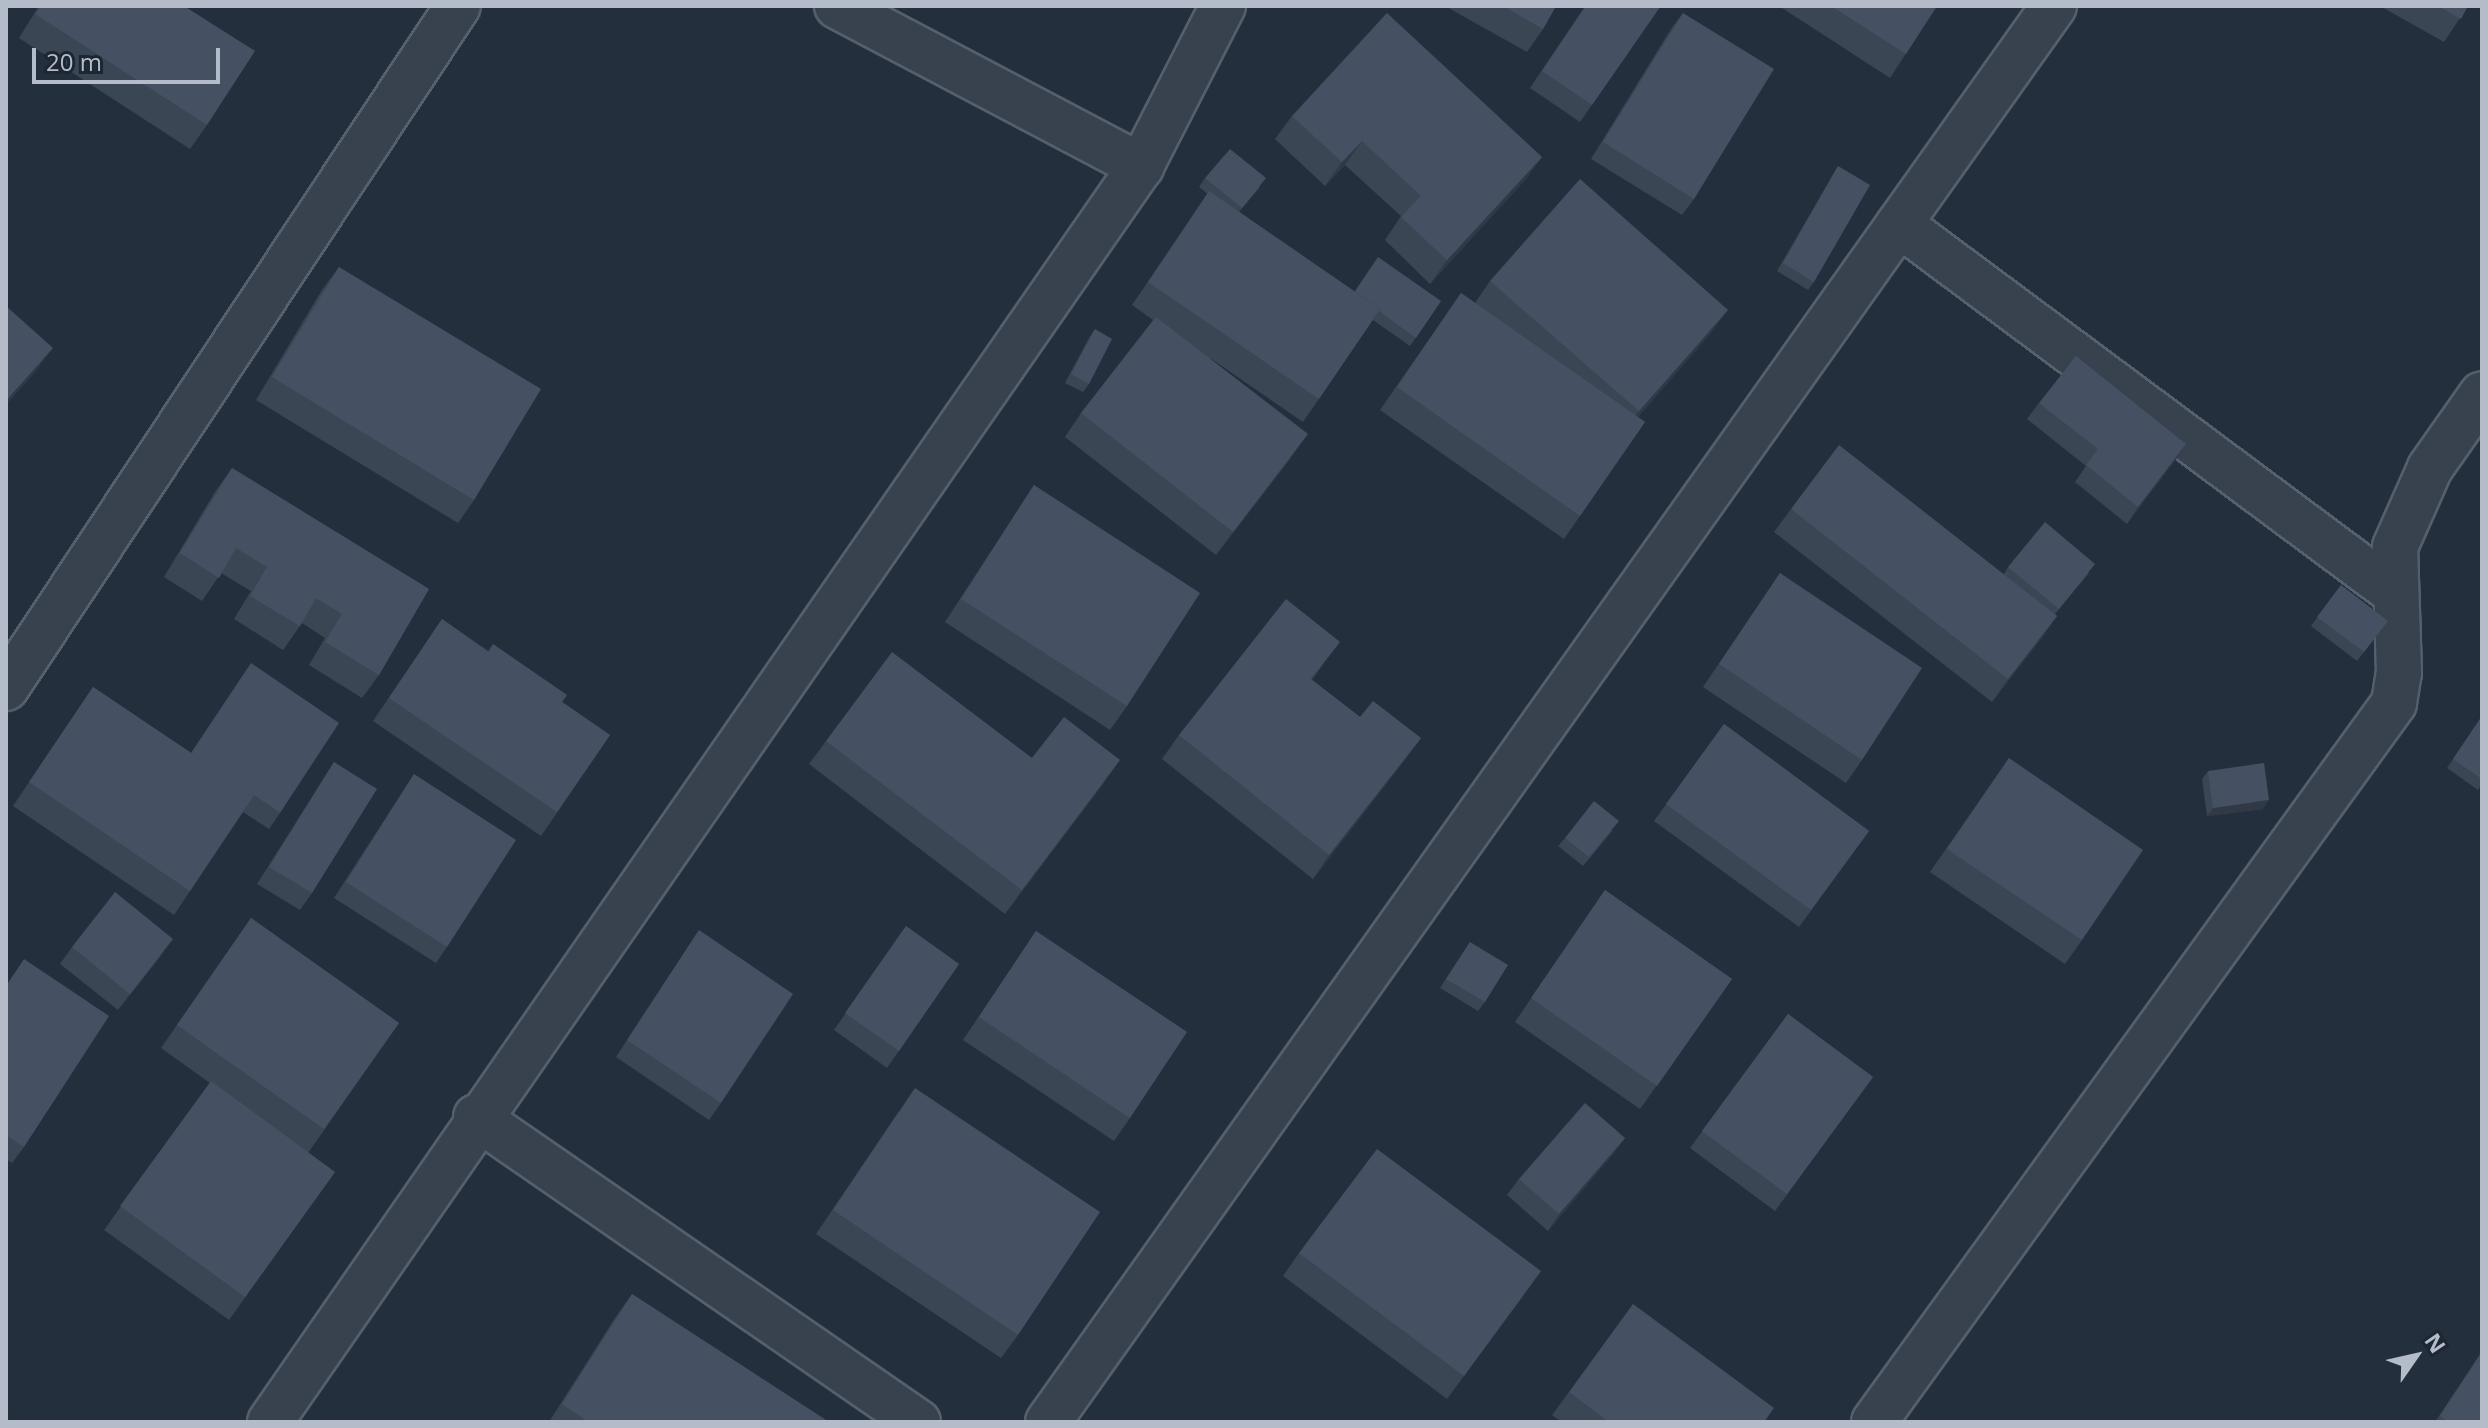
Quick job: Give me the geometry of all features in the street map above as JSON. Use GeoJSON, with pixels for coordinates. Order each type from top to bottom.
{"type":"FeatureCollection","features":[{"type":"Feature","properties":{"kind":"street"},"geometry":{"type":"LineString","coordinates":[[6,688],[458,6]]}},
{"type":"Feature","properties":{"kind":"street"},"geometry":{"type":"LineString","coordinates":[[837,6],[1141,166]]}},
{"type":"Feature","properties":{"kind":"street"},"geometry":{"type":"LineString","coordinates":[[270,1422],[476,1117],[1141,166],[1223,6]]}},
{"type":"Feature","properties":{"kind":"street"},"geometry":{"type":"LineString","coordinates":[[1048,1422],[2054,6]]}},
{"type":"Feature","properties":{"kind":"street"},"geometry":{"type":"LineString","coordinates":[[1899,224],[2394,592]]}},
{"type":"Feature","properties":{"kind":"street"},"geometry":{"type":"LineString","coordinates":[[1874,1422],[2394,703],[2399,673],[2394,592],[2395,547],[2430,468],[2482,394]]}},
{"type":"Feature","properties":{"kind":"street"},"geometry":{"type":"LineString","coordinates":[[476,1117],[918,1422]]}},
{"type":"Feature","properties":{"kind":"building"},"geometry":{"type":"Polygon","coordinates":[[[41,6],[184,6],[255,51],[207,125],[35,14],[41,6]]]}},
{"type":"Feature","properties":{"kind":"building"},"geometry":{"type":"Polygon","coordinates":[[[1503,6],[1556,6],[1543,29],[1503,6]]]}},
{"type":"Feature","properties":{"kind":"building"},"geometry":{"type":"Polygon","coordinates":[[[1586,6],[1660,7],[1592,105],[1542,71],[1586,6]]]}},
{"type":"Feature","properties":{"kind":"building"},"geometry":{"type":"Polygon","coordinates":[[[1831,6],[1937,6],[1906,54],[1831,6]]]}},
{"type":"Feature","properties":{"kind":"building"},"geometry":{"type":"Polygon","coordinates":[[[2438,6],[2468,6],[2461,19],[2438,6]]]}},
{"type":"Feature","properties":{"kind":"building"},"geometry":{"type":"Polygon","coordinates":[[[1387,13],[1542,157],[1447,260],[1401,217],[1421,196],[1362,141],[1342,162],[1292,116],[1387,13]]]}},
{"type":"Feature","properties":{"kind":"building"},"geometry":{"type":"Polygon","coordinates":[[[1683,13],[1774,69],[1694,199],[1603,142],[1683,13]]]}},
{"type":"Feature","properties":{"kind":"building"},"geometry":{"type":"Polygon","coordinates":[[[1230,149],[1266,178],[1242,208],[1205,178],[1230,149]]]}},
{"type":"Feature","properties":{"kind":"building"},"geometry":{"type":"Polygon","coordinates":[[[1838,166],[1870,185],[1814,282],[1783,263],[1838,166]]]}},
{"type":"Feature","properties":{"kind":"building"},"geometry":{"type":"Polygon","coordinates":[[[1580,179],[1728,310],[1639,411],[1490,281],[1580,179]]]}},
{"type":"Feature","properties":{"kind":"building"},"geometry":{"type":"Polygon","coordinates":[[[1209,191],[1380,309],[1319,399],[1148,282],[1209,191]]]}},
{"type":"Feature","properties":{"kind":"building"},"geometry":{"type":"Polygon","coordinates":[[[1378,257],[1441,301],[1416,338],[1355,291],[1378,257]]]}},
{"type":"Feature","properties":{"kind":"building"},"geometry":{"type":"Polygon","coordinates":[[[339,267],[541,389],[474,500],[272,377],[339,267]]]}},
{"type":"Feature","properties":{"kind":"building"},"geometry":{"type":"Polygon","coordinates":[[[1461,293],[1645,422],[1580,516],[1397,387],[1461,293]]]}},
{"type":"Feature","properties":{"kind":"building"},"geometry":{"type":"Polygon","coordinates":[[[6,306],[53,348],[6,401],[6,306]]]}},
{"type":"Feature","properties":{"kind":"building"},"geometry":{"type":"Polygon","coordinates":[[[1156,317],[1308,434],[1233,532],[1081,413],[1156,317]]]}},
{"type":"Feature","properties":{"kind":"building"},"geometry":{"type":"Polygon","coordinates":[[[1095,329],[1112,339],[1089,384],[1071,374],[1095,329]]]}},
{"type":"Feature","properties":{"kind":"building"},"geometry":{"type":"Polygon","coordinates":[[[2076,356],[2186,444],[2138,507],[2086,465],[2098,449],[2039,403],[2076,356]]]}},
{"type":"Feature","properties":{"kind":"building"},"geometry":{"type":"Polygon","coordinates":[[[1839,445],[2057,616],[2008,679],[1791,509],[1839,445]]]}},
{"type":"Feature","properties":{"kind":"building"},"geometry":{"type":"Polygon","coordinates":[[[232,468],[429,589],[379,675],[325,642],[342,614],[316,598],[300,626],[250,596],[267,567],[236,548],[219,578],[180,553],[232,468]]]}},
{"type":"Feature","properties":{"kind":"building"},"geometry":{"type":"Polygon","coordinates":[[[1034,485],[1200,593],[1127,706],[961,599],[1034,485]]]}},
{"type":"Feature","properties":{"kind":"building"},"geometry":{"type":"Polygon","coordinates":[[[2045,522],[2095,564],[2059,609],[2008,567],[2045,522]]]}},
{"type":"Feature","properties":{"kind":"building"},"geometry":{"type":"Polygon","coordinates":[[[1780,573],[1922,668],[1862,760],[1719,664],[1780,573]]]}},
{"type":"Feature","properties":{"kind":"building"},"geometry":{"type":"Polygon","coordinates":[[[2341,585],[2388,621],[2364,652],[2317,617],[2341,585]]]}},
{"type":"Feature","properties":{"kind":"building"},"geometry":{"type":"Polygon","coordinates":[[[1286,599],[1340,642],[1311,679],[1360,717],[1373,701],[1421,738],[1329,855],[1179,735],[1286,599]]]}},
{"type":"Feature","properties":{"kind":"building"},"geometry":{"type":"Polygon","coordinates":[[[442,619],[488,652],[493,644],[567,695],[562,702],[610,735],[557,812],[389,698],[442,619]]]}},
{"type":"Feature","properties":{"kind":"building"},"geometry":{"type":"Polygon","coordinates":[[[892,652],[1032,758],[1064,717],[1120,760],[1022,890],[826,741],[892,652]]]}},
{"type":"Feature","properties":{"kind":"building"},"geometry":{"type":"Polygon","coordinates":[[[251,663],[339,723],[280,813],[191,753],[251,663]]]}},
{"type":"Feature","properties":{"kind":"building"},"geometry":{"type":"Polygon","coordinates":[[[93,687],[254,795],[190,891],[29,782],[93,687]]]}},
{"type":"Feature","properties":{"kind":"building"},"geometry":{"type":"Polygon","coordinates":[[[2482,716],[2482,779],[2453,759],[2482,716]]]}},
{"type":"Feature","properties":{"kind":"building"},"geometry":{"type":"Polygon","coordinates":[[[1724,724],[1869,831],[1811,910],[1666,804],[1724,724]]]}},
{"type":"Feature","properties":{"kind":"building"},"geometry":{"type":"Polygon","coordinates":[[[2009,758],[2143,850],[2082,940],[1947,849],[2009,758]]]}},
{"type":"Feature","properties":{"kind":"building"},"geometry":{"type":"Polygon","coordinates":[[[334,762],[377,789],[312,893],[269,867],[334,762]]]}},
{"type":"Feature","properties":{"kind":"building"},"geometry":{"type":"Polygon","coordinates":[[[2264,763],[2269,800],[2213,808],[2208,771],[2264,763]]]}},
{"type":"Feature","properties":{"kind":"building"},"geometry":{"type":"Polygon","coordinates":[[[414,774],[516,840],[447,947],[346,882],[414,774]]]}},
{"type":"Feature","properties":{"kind":"building"},"geometry":{"type":"Polygon","coordinates":[[[1594,801],[1619,821],[1589,857],[1565,838],[1594,801]]]}},
{"type":"Feature","properties":{"kind":"building"},"geometry":{"type":"Polygon","coordinates":[[[1605,890],[1732,979],[1657,1086],[1531,998],[1605,890]]]}},
{"type":"Feature","properties":{"kind":"building"},"geometry":{"type":"Polygon","coordinates":[[[115,892],[173,939],[130,994],[72,947],[115,892]]]}},
{"type":"Feature","properties":{"kind":"building"},"geometry":{"type":"Polygon","coordinates":[[[251,918],[399,1023],[324,1129],[177,1025],[251,918]]]}},
{"type":"Feature","properties":{"kind":"building"},"geometry":{"type":"Polygon","coordinates":[[[906,926],[959,964],[899,1051],[845,1013],[906,926]]]}},
{"type":"Feature","properties":{"kind":"building"},"geometry":{"type":"Polygon","coordinates":[[[699,930],[793,994],[721,1103],[627,1040],[699,930]]]}},
{"type":"Feature","properties":{"kind":"building"},"geometry":{"type":"Polygon","coordinates":[[[1036,931],[1187,1032],[1130,1118],[979,1017],[1036,931]]]}},
{"type":"Feature","properties":{"kind":"building"},"geometry":{"type":"Polygon","coordinates":[[[1470,942],[1508,965],[1485,1002],[1446,979],[1470,942]]]}},
{"type":"Feature","properties":{"kind":"building"},"geometry":{"type":"Polygon","coordinates":[[[24,959],[109,1016],[24,1147],[6,1135],[6,986],[24,959]]]}},
{"type":"Feature","properties":{"kind":"building"},"geometry":{"type":"Polygon","coordinates":[[[1788,1014],[1873,1077],[1787,1194],[1702,1131],[1788,1014]]]}},
{"type":"Feature","properties":{"kind":"building"},"geometry":{"type":"Polygon","coordinates":[[[211,1081],[335,1172],[245,1297],[120,1206],[211,1081]]]}},
{"type":"Feature","properties":{"kind":"building"},"geometry":{"type":"Polygon","coordinates":[[[915,1088],[1100,1212],[1018,1335],[833,1210],[915,1088]]]}},
{"type":"Feature","properties":{"kind":"building"},"geometry":{"type":"Polygon","coordinates":[[[1585,1103],[1625,1138],[1559,1214],[1519,1179],[1585,1103]]]}},
{"type":"Feature","properties":{"kind":"building"},"geometry":{"type":"Polygon","coordinates":[[[1377,1149],[1541,1271],[1464,1376],[1299,1253],[1377,1149]]]}},
{"type":"Feature","properties":{"kind":"building"},"geometry":{"type":"Polygon","coordinates":[[[632,1294],[829,1422],[589,1422],[562,1404],[632,1294]]]}},
{"type":"Feature","properties":{"kind":"building"},"geometry":{"type":"Polygon","coordinates":[[[1633,1304],[1774,1408],[1764,1422],[1609,1422],[1569,1392],[1633,1304]]]}},
{"type":"Feature","properties":{"kind":"building"},"geometry":{"type":"Polygon","coordinates":[[[2482,1352],[2482,1422],[2449,1422],[2440,1416],[2482,1352]]]}}]}
